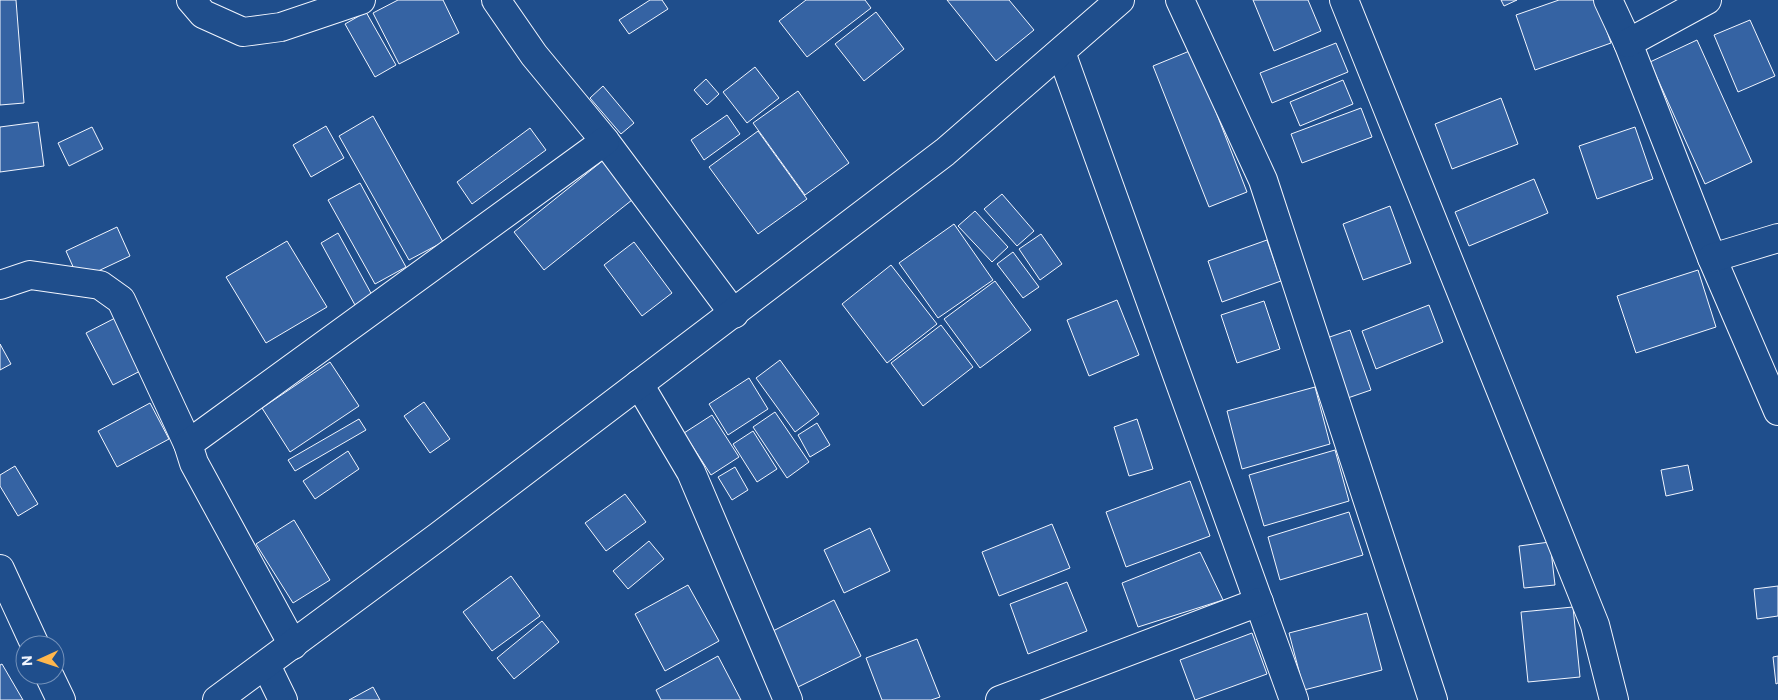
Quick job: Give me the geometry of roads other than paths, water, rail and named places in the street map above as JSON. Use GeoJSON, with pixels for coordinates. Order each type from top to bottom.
{"type":"FeatureCollection","features":[{"type":"Feature","properties":{"kind":"street"},"geometry":{"type":"LineString","coordinates":[[191,0],[204,14],[243,32],[280,27],[361,0]]}},
{"type":"Feature","properties":{"kind":"street"},"geometry":{"type":"LineString","coordinates":[[496,0],[534,55],[606,141],[734,314]]}},
{"type":"Feature","properties":{"kind":"street"},"geometry":{"type":"LineString","coordinates":[[217,700],[294,645],[734,314],[945,152],[1120,0]]}},
{"type":"Feature","properties":{"kind":"street"},"geometry":{"type":"LineString","coordinates":[[1180,0],[1263,180],[1433,700]]}},
{"type":"Feature","properties":{"kind":"street"},"geometry":{"type":"LineString","coordinates":[[1344,0],[1595,625],[1614,700]]}},
{"type":"Feature","properties":{"kind":"street"},"geometry":{"type":"LineString","coordinates":[[1608,0],[1628,43],[1712,258],[1778,411]]}},
{"type":"Feature","properties":{"kind":"street"},"geometry":{"type":"LineString","coordinates":[[1628,43],[1707,0]]}},
{"type":"Feature","properties":{"kind":"street"},"geometry":{"type":"LineString","coordinates":[[1061,52],[1294,700]]}},
{"type":"Feature","properties":{"kind":"street"},"geometry":{"type":"LineString","coordinates":[[188,444],[606,141]]}},
{"type":"Feature","properties":{"kind":"street"},"geometry":{"type":"LineString","coordinates":[[1712,258],[1778,238]]}},
{"type":"Feature","properties":{"kind":"street"},"geometry":{"type":"LineString","coordinates":[[0,285],[30,275],[100,285],[121,300],[188,444],[194,463],[294,645]]}},
{"type":"Feature","properties":{"kind":"street"},"geometry":{"type":"LineString","coordinates":[[639,384],[691,472],[788,700]]}},
{"type":"Feature","properties":{"kind":"street"},"geometry":{"type":"LineString","coordinates":[[0,569],[30,635]]}},
{"type":"Feature","properties":{"kind":"street"},"geometry":{"type":"LineString","coordinates":[[1000,700],[1259,602]]}},
{"type":"Feature","properties":{"kind":"street"},"geometry":{"type":"LineString","coordinates":[[266,665],[283,700]]}},
{"type":"Feature","properties":{"kind":"street"},"geometry":{"type":"LineString","coordinates":[[54,685],[61,700]]}}]}
